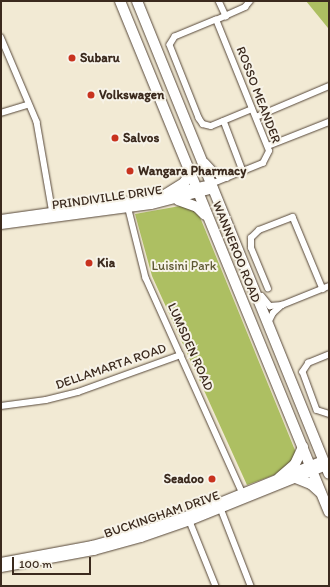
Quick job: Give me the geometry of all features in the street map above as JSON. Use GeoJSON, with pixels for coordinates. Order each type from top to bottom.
{"type":"FeatureCollection","features":[{"type":"Feature","properties":{"kind":"highway","name":"WANNEROO ROAD"},"geometry":{"type":"LineString","coordinates":[[120,1],[329,512]]}},
{"type":"Feature","properties":{"kind":"highway","name":"WANNEROO ROAD"},"geometry":{"type":"LineString","coordinates":[[137,1],[326,467]]}},
{"type":"Feature","properties":{"kind":"highway"},"geometry":{"type":"LineString","coordinates":[[163,196],[184,183],[190,173]]}},
{"type":"Feature","properties":{"kind":"highway"},"geometry":{"type":"LineString","coordinates":[[178,200],[198,206],[209,221]]}},
{"type":"Feature","properties":{"kind":"highway"},"geometry":{"type":"LineString","coordinates":[[279,478],[295,464],[303,447]]}},
{"type":"Feature","properties":{"kind":"highway"},"geometry":{"type":"LineString","coordinates":[[296,478],[311,484],[322,494]]}},
{"type":"Feature","properties":{"kind":"street"},"geometry":{"type":"LineString","coordinates":[[219,1],[226,16]]}},
{"type":"Feature","properties":{"kind":"street"},"geometry":{"type":"LineString","coordinates":[[250,1],[246,7],[175,37],[170,45],[201,122],[210,126],[252,109]]}},
{"type":"Feature","properties":{"kind":"street","name":"ROSSO MEANDER"},"geometry":{"type":"LineString","coordinates":[[213,187],[227,178],[263,163],[268,156],[268,146],[216,20]]}},
{"type":"Feature","properties":{"kind":"street"},"geometry":{"type":"LineString","coordinates":[[1,37],[36,122],[53,215]]}},
{"type":"Feature","properties":{"kind":"street"},"geometry":{"type":"LineString","coordinates":[[256,117],[329,86]]}},
{"type":"Feature","properties":{"kind":"street"},"geometry":{"type":"LineString","coordinates":[[1,113],[28,105]]}},
{"type":"Feature","properties":{"kind":"street"},"geometry":{"type":"LineString","coordinates":[[224,121],[243,171]]}},
{"type":"Feature","properties":{"kind":"street"},"geometry":{"type":"LineString","coordinates":[[268,146],[329,122]]}},
{"type":"Feature","properties":{"kind":"street"},"geometry":{"type":"LineString","coordinates":[[199,154],[220,176],[227,178]]}},
{"type":"Feature","properties":{"kind":"street","name":"PRINDIVILLE DRIVE"},"geometry":{"type":"LineString","coordinates":[[1,219],[53,215],[178,200],[213,187]]}},
{"type":"Feature","properties":{"kind":"street","name":"PRINDIVILLE DRIVE"},"geometry":{"type":"LineString","coordinates":[[128,205],[163,196],[197,192]]}},
{"type":"Feature","properties":{"kind":"street","name":"LUMSDEN ROAD"},"geometry":{"type":"LineString","coordinates":[[128,205],[146,278],[244,496]]}},
{"type":"Feature","properties":{"kind":"street","name":"PRINDIVILLE DRIVE"},"geometry":{"type":"LineString","coordinates":[[1,225],[53,215]]}},
{"type":"Feature","properties":{"kind":"street"},"geometry":{"type":"LineString","coordinates":[[268,289],[251,248],[251,238],[259,230],[293,217],[323,289]]}},
{"type":"Feature","properties":{"kind":"street"},"geometry":{"type":"LineString","coordinates":[[268,323],[273,312],[282,305],[329,286]]}},
{"type":"Feature","properties":{"kind":"street"},"geometry":{"type":"LineString","coordinates":[[255,289],[260,292],[266,303],[282,305]]}},
{"type":"Feature","properties":{"kind":"street","name":"DELLAMARTA ROAD"},"geometry":{"type":"LineString","coordinates":[[1,406],[46,400],[78,392],[181,354]]}},
{"type":"Feature","properties":{"kind":"street"},"geometry":{"type":"LineString","coordinates":[[329,355],[309,363],[303,372],[317,410],[329,414]]}},
{"type":"Feature","properties":{"kind":"street","name":"BUCKINGHAM DRIVE"},"geometry":{"type":"LineString","coordinates":[[244,496],[279,478],[311,468],[326,467]]}},
{"type":"Feature","properties":{"kind":"street","name":"BUCKINGHAM DRIVE"},"geometry":{"type":"LineString","coordinates":[[1,568],[94,551],[189,518],[244,496],[296,478],[311,468]]}},
{"type":"Feature","properties":{"kind":"street"},"geometry":{"type":"LineString","coordinates":[[220,506],[251,586]]}},
{"type":"Feature","properties":{"kind":"street"},"geometry":{"type":"LineString","coordinates":[[189,518],[216,586]]}},
{"type":"Feature","properties":{"kind":"street","name":"BUCKINGHAM DRIVE"},"geometry":{"type":"LineString","coordinates":[[1,562],[92,545],[189,518]]}},
{"type":"Feature","properties":{"kind":"green space"},"geometry":{"type":"Polygon","coordinates":[[[306,1],[329,1],[329,28],[328,28],[306,1]]]}},
{"type":"Feature","properties":{"kind":"green space","name":"Luisini Park"},"geometry":{"type":"Polygon","coordinates":[[[193,200],[301,465],[247,485],[152,276],[135,214],[180,206],[193,200]]]}},
{"type":"Feature","properties":{"kind":"place","name":"Subaru"},"geometry":{"type":"Point","coordinates":[72,58]}},
{"type":"Feature","properties":{"kind":"place","name":"Volkswagen"},"geometry":{"type":"Point","coordinates":[91,95]}},
{"type":"Feature","properties":{"kind":"place","name":"Salvos"},"geometry":{"type":"Point","coordinates":[115,138]}},
{"type":"Feature","properties":{"kind":"place","name":"Wangara Pharmacy"},"geometry":{"type":"Point","coordinates":[130,171]}},
{"type":"Feature","properties":{"kind":"place","name":"Kia"},"geometry":{"type":"Point","coordinates":[89,263]}},
{"type":"Feature","properties":{"kind":"place","name":"Seadoo"},"geometry":{"type":"Point","coordinates":[212,479]}}]}
